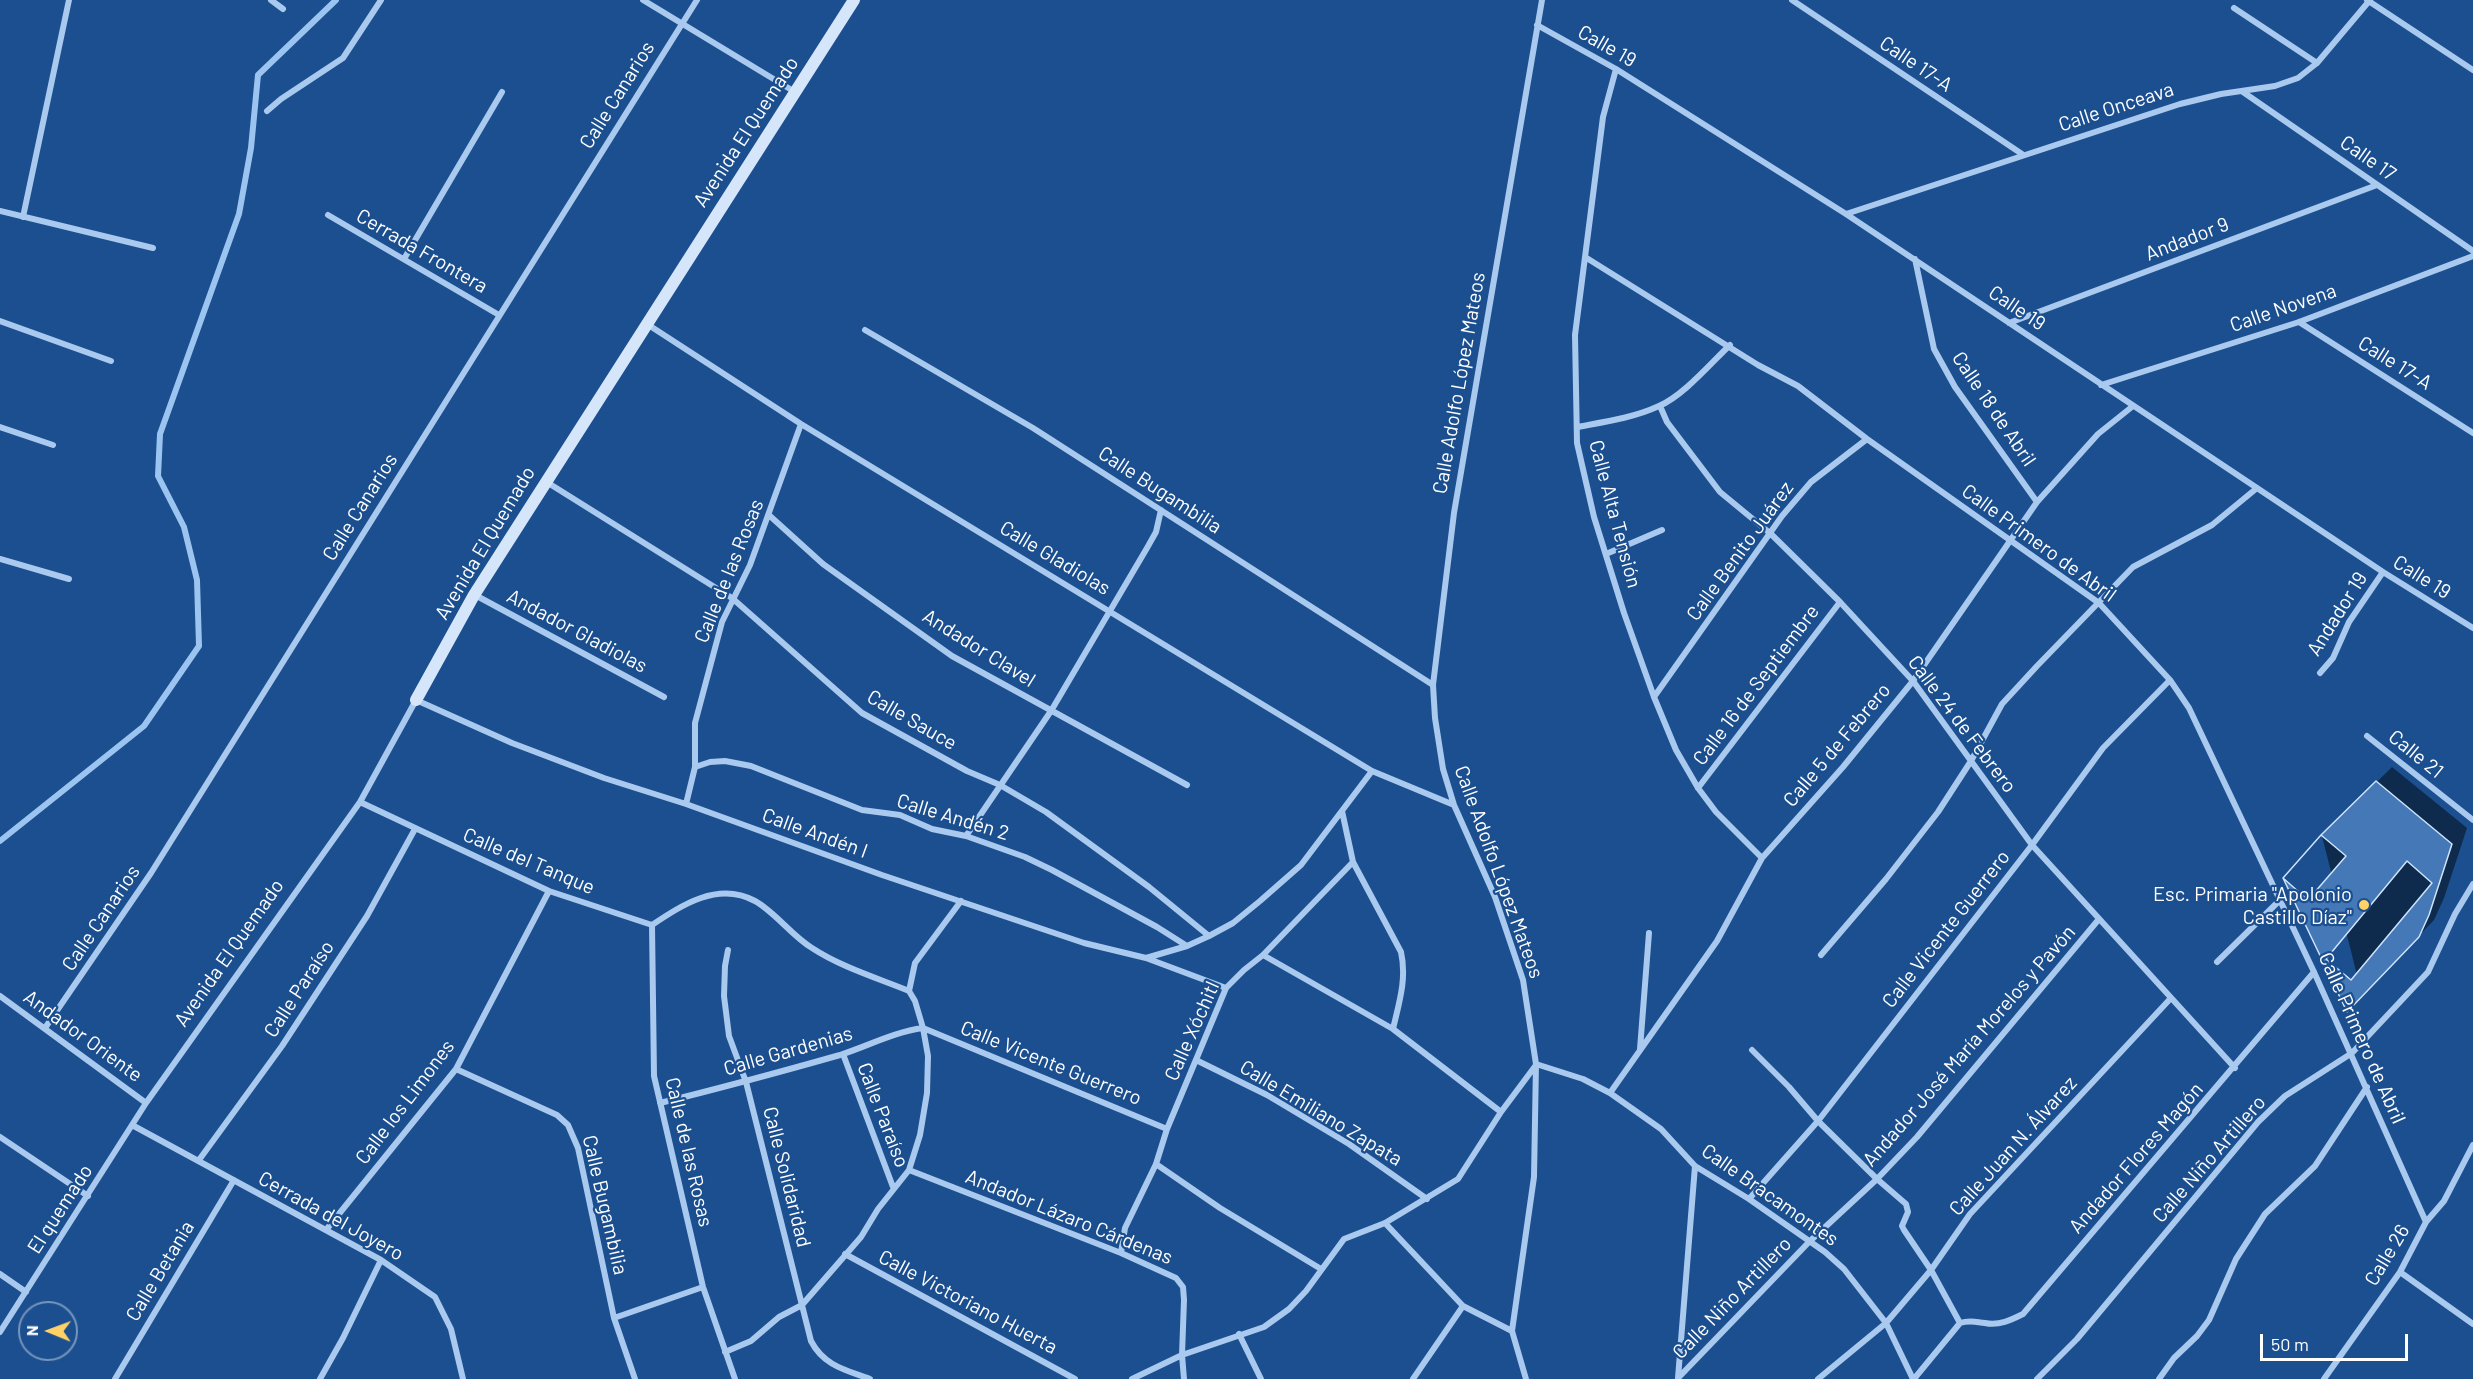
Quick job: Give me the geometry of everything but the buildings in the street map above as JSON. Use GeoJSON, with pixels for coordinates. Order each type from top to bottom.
{"type":"FeatureCollection","features":[{"type":"Feature","properties":{"kind":"main road","name":"Avenida El Quemado"},"geometry":{"type":"LineString","coordinates":[[416,700],[474,595],[854,0]]}},
{"type":"Feature","properties":{"kind":"street"},"geometry":{"type":"LineString","coordinates":[[23,217],[69,0]]}},
{"type":"Feature","properties":{"kind":"street"},"geometry":{"type":"LineString","coordinates":[[271,0],[283,9]]}},
{"type":"Feature","properties":{"kind":"street"},"geometry":{"type":"LineString","coordinates":[[267,111],[281,99],[343,58],[381,0]]}},
{"type":"Feature","properties":{"kind":"street"},"geometry":{"type":"LineString","coordinates":[[644,0],[795,92]]}},
{"type":"Feature","properties":{"kind":"street","name":"Calle Canarios"},"geometry":{"type":"LineString","coordinates":[[45,1028],[158,863],[498,315],[697,0]]}},
{"type":"Feature","properties":{"kind":"street","name":"Calle Adolfo López Mateos"},"geometry":{"type":"LineString","coordinates":[[1512,1331],[1534,1177],[1536,1064],[1523,980],[1495,897],[1454,805],[1440,749],[1433,685],[1454,513],[1542,0]]}},
{"type":"Feature","properties":{"kind":"street","name":"Calle 17-A"},"geometry":{"type":"LineString","coordinates":[[1792,0],[2022,154]]}},
{"type":"Feature","properties":{"kind":"street"},"geometry":{"type":"LineString","coordinates":[[2368,1],[2473,70]]}},
{"type":"Feature","properties":{"kind":"street","name":"Calle Onceava"},"geometry":{"type":"LineString","coordinates":[[1846,214],[2022,154],[2180,104],[2221,94],[2243,93],[2275,86],[2298,78],[2317,63],[2368,1]]}},
{"type":"Feature","properties":{"kind":"street"},"geometry":{"type":"LineString","coordinates":[[2234,8],[2317,63]]}},
{"type":"Feature","properties":{"kind":"street","name":"Calle 19"},"geometry":{"type":"LineString","coordinates":[[1537,25],[1616,69],[1846,214],[2383,572],[2473,628]]}},
{"type":"Feature","properties":{"kind":"street","name":"Calle Alta Tensión"},"geometry":{"type":"LineString","coordinates":[[1616,69],[1603,117],[1575,335],[1577,443],[1594,517],[1624,613],[1676,750],[1698,788],[1716,812],[1762,858]]}},
{"type":"Feature","properties":{"kind":"street"},"geometry":{"type":"LineString","coordinates":[[404,260],[502,92]]}},
{"type":"Feature","properties":{"kind":"street","name":"Calle 17"},"geometry":{"type":"LineString","coordinates":[[2243,93],[2473,254]]}},
{"type":"Feature","properties":{"kind":"street","name":"Andador 9"},"geometry":{"type":"LineString","coordinates":[[2009,323],[2377,185]]}},
{"type":"Feature","properties":{"kind":"street"},"geometry":{"type":"LineString","coordinates":[[0,211],[153,248]]}},
{"type":"Feature","properties":{"kind":"street","name":"Cerrada Frontera"},"geometry":{"type":"LineString","coordinates":[[328,215],[498,315]]}},
{"type":"Feature","properties":{"kind":"street","name":"Calle Novena"},"geometry":{"type":"LineString","coordinates":[[2101,385],[2299,322],[2473,254]]}},
{"type":"Feature","properties":{"kind":"street","name":"Calle Primero de Abril"},"geometry":{"type":"LineString","coordinates":[[1585,257],[1730,345],[1758,365],[1798,386],[1867,439],[2099,603],[2170,680],[2188,708],[2280,900],[2352,1053],[2426,1222]]}},
{"type":"Feature","properties":{"kind":"street","name":"Calle 18 de Abril"},"geometry":{"type":"LineString","coordinates":[[1915,259],[1934,349],[1955,387],[2037,502]]}},
{"type":"Feature","properties":{"kind":"street"},"geometry":{"type":"LineString","coordinates":[[0,321],[111,361]]}},
{"type":"Feature","properties":{"kind":"street","name":"Calle 17-A"},"geometry":{"type":"LineString","coordinates":[[2299,322],[2473,433]]}},
{"type":"Feature","properties":{"kind":"street","name":"Calle Gladiolas"},"geometry":{"type":"LineString","coordinates":[[647,324],[801,424],[1372,771],[1454,805]]}},
{"type":"Feature","properties":{"kind":"street","name":"Calle Bugambilia"},"geometry":{"type":"LineString","coordinates":[[865,330],[1032,428],[1433,685]]}},
{"type":"Feature","properties":{"kind":"street"},"geometry":{"type":"LineString","coordinates":[[1577,427],[1626,418],[1660,406],[1673,398],[1730,345]]}},
{"type":"Feature","properties":{"kind":"street","name":"Calle 24 de Febrero"},"geometry":{"type":"LineString","coordinates":[[1660,406],[1667,422],[1720,492],[1771,534],[1840,602],[1913,681],[2032,845],[2235,1068]]}},
{"type":"Feature","properties":{"kind":"street","name":"Calle 5 de Febrero"},"geometry":{"type":"LineString","coordinates":[[1610,1093],[1717,941],[1762,858],[1843,767],[1913,681],[2037,502],[2098,434],[2133,406]]}},
{"type":"Feature","properties":{"kind":"street","name":"Calle de las Rosas"},"geometry":{"type":"LineString","coordinates":[[686,804],[695,767],[695,723],[722,622],[750,565],[770,516],[801,424]]}},
{"type":"Feature","properties":{"kind":"street"},"geometry":{"type":"LineString","coordinates":[[0,427],[53,445]]}},
{"type":"Feature","properties":{"kind":"street","name":"Calle Benito Juárez"},"geometry":{"type":"LineString","coordinates":[[1654,697],[1782,516],[1811,482],[1867,439]]}},
{"type":"Feature","properties":{"kind":"street","name":"Calle Sauce"},"geometry":{"type":"LineString","coordinates":[[545,482],[732,598],[862,713],[967,771],[1000,785],[1046,812],[1149,887],[1209,936]]}},
{"type":"Feature","properties":{"kind":"street"},"geometry":{"type":"LineString","coordinates":[[1821,955],[1887,879],[1938,812],[1971,760],[2002,704],[2133,567],[2212,525],[2258,488]]}},
{"type":"Feature","properties":{"kind":"street"},"geometry":{"type":"LineString","coordinates":[[966,836],[1051,711],[1156,532],[1161,510]]}},
{"type":"Feature","properties":{"kind":"street","name":"Andador Clavel"},"geometry":{"type":"LineString","coordinates":[[770,516],[823,564],[952,656],[1187,785]]}},
{"type":"Feature","properties":{"kind":"street"},"geometry":{"type":"LineString","coordinates":[[1606,554],[1662,530]]}},
{"type":"Feature","properties":{"kind":"street"},"geometry":{"type":"LineString","coordinates":[[0,559],[69,579]]}},
{"type":"Feature","properties":{"kind":"street","name":"Andador 19"},"geometry":{"type":"LineString","coordinates":[[2320,673],[2333,658],[2349,622],[2383,572]]}},
{"type":"Feature","properties":{"kind":"street","name":"Andador Gladiolas"},"geometry":{"type":"LineString","coordinates":[[474,595],[664,697]]}},
{"type":"Feature","properties":{"kind":"street","name":"Calle 16 de Septiembre"},"geometry":{"type":"LineString","coordinates":[[1698,788],[1840,602]]}},
{"type":"Feature","properties":{"kind":"street","name":"Calle Vicente Guerrero"},"geometry":{"type":"LineString","coordinates":[[1749,1199],[1818,1121],[2032,845],[2103,748],[2170,680]]}},
{"type":"Feature","properties":{"kind":"street","name":"Avenida El Quemado"},"geometry":{"type":"LineString","coordinates":[[146,1103],[360,802],[416,700]]}},
{"type":"Feature","properties":{"kind":"street","name":"Calle Andén I"},"geometry":{"type":"LineString","coordinates":[[416,700],[512,743],[604,778],[686,804],[1084,943],[1146,958],[1187,946],[1233,923],[1301,865],[1342,811]]}},
{"type":"Feature","properties":{"kind":"street","name":"Calle 21"},"geometry":{"type":"LineString","coordinates":[[2367,736],[2473,820]]}},
{"type":"Feature","properties":{"kind":"street","name":"Calle Andén 2"},"geometry":{"type":"LineString","coordinates":[[695,767],[710,762],[725,761],[751,766],[862,810],[900,815],[932,829],[966,836],[1043,866],[1157,927],[1187,946]]}},
{"type":"Feature","properties":{"kind":"street"},"geometry":{"type":"LineString","coordinates":[[1372,771],[1342,811],[1353,862],[1401,952],[1404,968],[1402,990],[1393,1029]]}},
{"type":"Feature","properties":{"kind":"street","name":"Calle del Tanque"},"geometry":{"type":"LineString","coordinates":[[360,802],[549,891],[652,925]]}},
{"type":"Feature","properties":{"kind":"street","name":"Calle Paraíso"},"geometry":{"type":"LineString","coordinates":[[200,1160],[282,1046],[367,916],[415,829]]}},
{"type":"Feature","properties":{"kind":"street","name":"Calle Xóchitl"},"geometry":{"type":"LineString","coordinates":[[1121,1253],[1125,1228],[1156,1164],[1167,1129],[1226,988],[1244,970],[1263,956],[1353,862]]}},
{"type":"Feature","properties":{"kind":"street","name":"Calle Niño Artillero"},"geometry":{"type":"LineString","coordinates":[[2037,1379],[2077,1340],[2258,1122],[2285,1096],[2352,1053],[2428,972],[2455,914],[2473,884]]}},
{"type":"Feature","properties":{"kind":"street","name":"Calle los Limones"},"geometry":{"type":"LineString","coordinates":[[326,1230],[456,1069],[549,891]]}},
{"type":"Feature","properties":{"kind":"street"},"geometry":{"type":"LineString","coordinates":[[652,925],[677,909],[707,895],[734,894],[755,901],[811,948],[909,992],[915,1001],[928,1056],[927,1093],[920,1135],[909,1170],[893,1187],[861,1237],[802,1305],[779,1317],[751,1341],[725,1352]]}},
{"type":"Feature","properties":{"kind":"street"},"geometry":{"type":"LineString","coordinates":[[2217,962],[2280,900]]}},
{"type":"Feature","properties":{"kind":"street"},"geometry":{"type":"LineString","coordinates":[[909,992],[915,963],[961,901]]}},
{"type":"Feature","properties":{"kind":"street","name":"Andador José María Morelos y Pavón"},"geometry":{"type":"LineString","coordinates":[[1809,1242],[1877,1179],[1917,1137],[2099,919]]}},
{"type":"Feature","properties":{"kind":"street","name":"Calle de las Rosas"},"geometry":{"type":"LineString","coordinates":[[652,925],[654,1076],[703,1287],[735,1379]]}},
{"type":"Feature","properties":{"kind":"street"},"geometry":{"type":"LineString","coordinates":[[1640,1050],[1649,933]]}},
{"type":"Feature","properties":{"kind":"street","name":"Calle Solidaridad"},"geometry":{"type":"LineString","coordinates":[[728,950],[724,996],[729,1036],[746,1082],[811,1341],[816,1351],[828,1362],[870,1379]]}},
{"type":"Feature","properties":{"kind":"street"},"geometry":{"type":"LineString","coordinates":[[1263,956],[1393,1029],[1501,1112]]}},
{"type":"Feature","properties":{"kind":"street"},"geometry":{"type":"LineString","coordinates":[[1146,958],[1226,988]]}},
{"type":"Feature","properties":{"kind":"street","name":"Andador Flores Magón"},"geometry":{"type":"LineString","coordinates":[[1960,1323],[1971,1320],[1987,1324],[2007,1322],[2023,1314],[2235,1068],[2314,972]]}},
{"type":"Feature","properties":{"kind":"street","name":"Andador Oriente"},"geometry":{"type":"LineString","coordinates":[[0,996],[146,1103]]}},
{"type":"Feature","properties":{"kind":"street","name":"Calle Juan N. Álvarez"},"geometry":{"type":"LineString","coordinates":[[1818,1379],[1861,1346],[1886,1323],[1931,1270],[1970,1214],[2171,998]]}},
{"type":"Feature","properties":{"kind":"street","name":"Calle Vicente Guerrero"},"geometry":{"type":"LineString","coordinates":[[923,1028],[1167,1129]]}},
{"type":"Feature","properties":{"kind":"street","name":"Calle Gardenias"},"geometry":{"type":"LineString","coordinates":[[660,1103],[746,1082],[843,1054],[903,1031],[923,1028]]}},
{"type":"Feature","properties":{"kind":"street"},"geometry":{"type":"LineString","coordinates":[[1752,1050],[1789,1087],[1818,1121],[1906,1204],[1908,1212],[1902,1226],[1931,1270],[1960,1323],[1914,1379]]}},
{"type":"Feature","properties":{"kind":"street","name":"Calle Paraíso"},"geometry":{"type":"LineString","coordinates":[[843,1054],[893,1187]]}},
{"type":"Feature","properties":{"kind":"street","name":"Calle Emiliano Zapata"},"geometry":{"type":"LineString","coordinates":[[1196,1060],[1267,1095],[1338,1138],[1427,1199]]}},
{"type":"Feature","properties":{"kind":"street"},"geometry":{"type":"LineString","coordinates":[[1132,1379],[1182,1355],[1264,1327],[1289,1309],[1306,1291],[1344,1239],[1385,1223],[1458,1179],[1501,1112],[1536,1064]]}},
{"type":"Feature","properties":{"kind":"street","name":"Calle Bracamontes"},"geometry":{"type":"LineString","coordinates":[[1536,1064],[1583,1079],[1610,1093],[1661,1129],[1695,1166],[1749,1199],[1844,1269],[1886,1323],[1914,1379]]}},
{"type":"Feature","properties":{"kind":"street","name":"Calle Bugambilia"},"geometry":{"type":"LineString","coordinates":[[456,1069],[557,1115],[568,1125],[578,1148],[614,1318],[635,1379]]}},
{"type":"Feature","properties":{"kind":"street"},"geometry":{"type":"LineString","coordinates":[[2159,1379],[2174,1358],[2197,1336],[2209,1320],[2236,1259],[2265,1214],[2315,1166],[2367,1087]]}},
{"type":"Feature","properties":{"kind":"street","name":"El quemado"},"geometry":{"type":"LineString","coordinates":[[0,1332],[146,1103]]}},
{"type":"Feature","properties":{"kind":"street","name":"Cerrada del Joyero"},"geometry":{"type":"LineString","coordinates":[[132,1125],[381,1260],[435,1297],[451,1329],[463,1377]]}},
{"type":"Feature","properties":{"kind":"street"},"geometry":{"type":"LineString","coordinates":[[0,1137],[88,1196]]}},
{"type":"Feature","properties":{"kind":"street","name":"Calle 26"},"geometry":{"type":"LineString","coordinates":[[2324,1379],[2400,1272],[2426,1222],[2444,1201],[2473,1145]]}},
{"type":"Feature","properties":{"kind":"street"},"geometry":{"type":"LineString","coordinates":[[1156,1164],[1220,1208],[1322,1269]]}},
{"type":"Feature","properties":{"kind":"street"},"geometry":{"type":"LineString","coordinates":[[1678,1378],[1695,1166]]}},
{"type":"Feature","properties":{"kind":"street","name":"Andador Lázaro Cárdenas"},"geometry":{"type":"LineString","coordinates":[[909,1170],[1121,1253],[1176,1278],[1183,1287],[1185,1300],[1182,1355],[1184,1379]]}},
{"type":"Feature","properties":{"kind":"street","name":"Calle Betania"},"geometry":{"type":"LineString","coordinates":[[115,1379],[234,1180]]}},
{"type":"Feature","properties":{"kind":"street"},"geometry":{"type":"LineString","coordinates":[[1385,1223],[1464,1306],[1512,1331],[1526,1379]]}},
{"type":"Feature","properties":{"kind":"street","name":"Calle Niño Artillero"},"geometry":{"type":"LineString","coordinates":[[1678,1378],[1809,1242]]}},
{"type":"Feature","properties":{"kind":"street","name":"Calle Victoriano Huerta"},"geometry":{"type":"LineString","coordinates":[[845,1254],[1075,1379]]}},
{"type":"Feature","properties":{"kind":"street"},"geometry":{"type":"LineString","coordinates":[[320,1379],[381,1260]]}},
{"type":"Feature","properties":{"kind":"street"},"geometry":{"type":"LineString","coordinates":[[2400,1272],[2473,1324]]}},
{"type":"Feature","properties":{"kind":"street"},"geometry":{"type":"LineString","coordinates":[[0,1274],[26,1292]]}},
{"type":"Feature","properties":{"kind":"street"},"geometry":{"type":"LineString","coordinates":[[614,1318],[703,1287]]}},
{"type":"Feature","properties":{"kind":"street"},"geometry":{"type":"LineString","coordinates":[[1413,1379],[1464,1306]]}},
{"type":"Feature","properties":{"kind":"street"},"geometry":{"type":"LineString","coordinates":[[1239,1334],[1261,1379]]}},
{"type":"Feature","properties":{"kind":"street"},"geometry":{"type":"LineString","coordinates":[[453,1379],[463,1377]]}},
{"type":"Feature","properties":{"kind":"waterway"},"geometry":{"type":"LineString","coordinates":[[0,841],[144,726],[199,646],[197,580],[184,527],[158,476],[160,434],[239,214],[251,148],[258,75],[336,0]]}},
{"type":"Feature","properties":{"kind":"place","name":"Esc. Primaria \"Apolonio Castillo Díaz\""},"geometry":{"type":"Point","coordinates":[2364,905]}}]}
